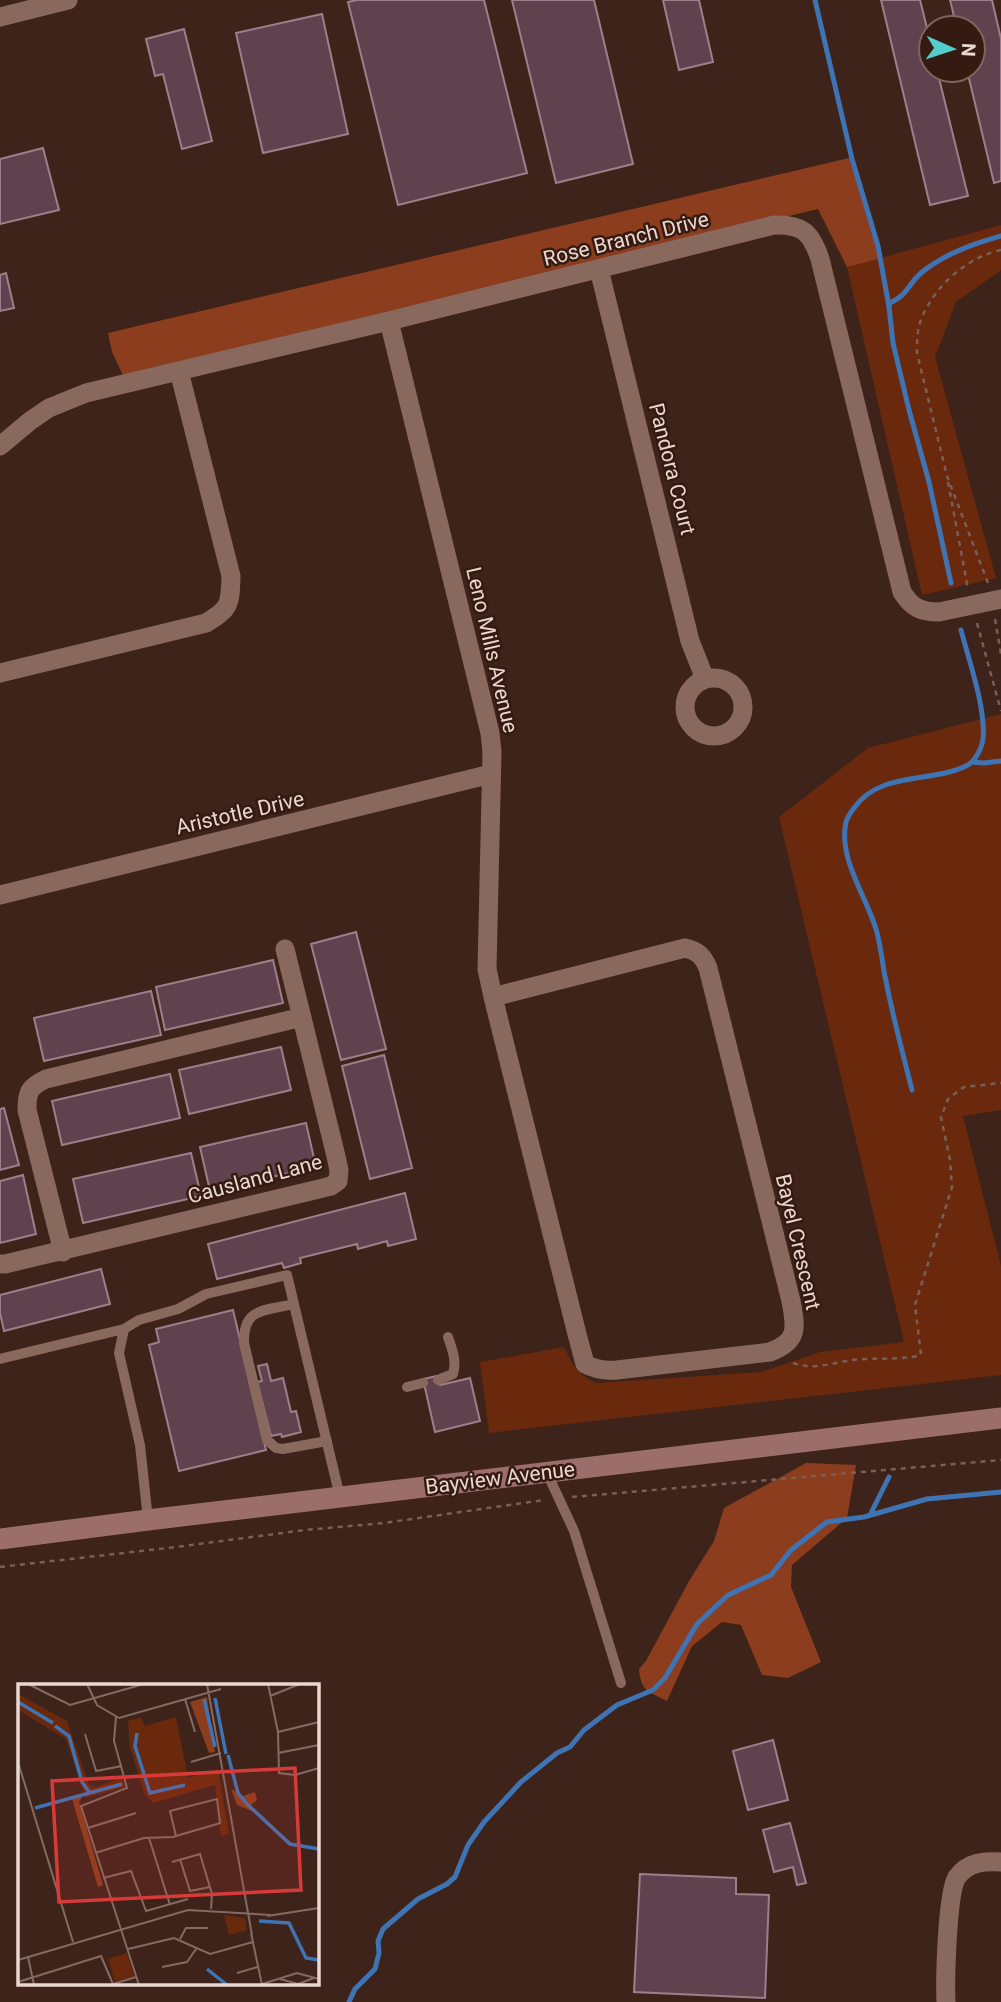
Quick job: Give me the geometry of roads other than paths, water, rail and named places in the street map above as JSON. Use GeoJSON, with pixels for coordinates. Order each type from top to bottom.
{"type":"FeatureCollection","features":[{"type":"Feature","properties":{"kind":"main road","name":"Bayview Avenue"},"geometry":{"type":"LineString","coordinates":[[0,1539],[1001,1418]]}},
{"type":"Feature","properties":{"kind":"street"},"geometry":{"type":"LineString","coordinates":[[0,17],[68,0]]}},
{"type":"Feature","properties":{"kind":"street","name":"Rose Branch Drive"},"geometry":{"type":"LineString","coordinates":[[0,446],[30,421],[69,399],[86,393],[774,225],[788,225],[806,232],[814,243],[830,295],[902,592],[916,609],[939,612],[985,602]]}},
{"type":"Feature","properties":{"kind":"street","name":"Pandora Court"},"geometry":{"type":"LineString","coordinates":[[599,269],[690,641],[705,678]]}},
{"type":"Feature","properties":{"kind":"street","name":"Leno Mills Avenue"},"geometry":{"type":"LineString","coordinates":[[390,320],[486,715],[492,752],[486,969],[493,997]]}},
{"type":"Feature","properties":{"kind":"street"},"geometry":{"type":"LineString","coordinates":[[0,673],[206,623],[225,612],[231,598],[231,576],[179,371]]}},
{"type":"Feature","properties":{"kind":"street","name":"Aristotle Drive"},"geometry":{"type":"LineString","coordinates":[[0,895],[491,774]]}},
{"type":"Feature","properties":{"kind":"street","name":"Bayel Crescent"},"geometry":{"type":"LineString","coordinates":[[685,948],[695,950],[703,956],[795,1321],[793,1335],[785,1347],[770,1352],[617,1370],[605,1371],[585,1364],[493,997],[685,948]]}},
{"type":"Feature","properties":{"kind":"street","name":"Causland Lane"},"geometry":{"type":"LineString","coordinates":[[0,1264],[63,1252],[331,1186],[338,1181],[340,1170],[285,949]]}},
{"type":"Feature","properties":{"kind":"street"},"geometry":{"type":"LineString","coordinates":[[63,1252],[27,1110],[29,1091],[34,1084],[302,1017]]}},
{"type":"Feature","properties":{"kind":"street"},"geometry":{"type":"LineString","coordinates":[[946,2002],[946,1965],[954,1884],[963,1871],[974,1864],[986,1861],[1001,1862]]}},
{"type":"Feature","properties":{"kind":"lane"},"geometry":{"type":"LineString","coordinates":[[0,1359],[124,1329],[139,1320],[178,1309],[206,1294],[287,1275],[340,1497]]}},
{"type":"Feature","properties":{"kind":"lane"},"geometry":{"type":"LineString","coordinates":[[294,1304],[254,1314],[246,1322],[243,1332],[267,1440],[276,1448],[283,1449],[327,1441]]}},
{"type":"Feature","properties":{"kind":"lane"},"geometry":{"type":"LineString","coordinates":[[124,1329],[119,1353],[140,1445],[148,1520]]}},
{"type":"Feature","properties":{"kind":"lane"},"geometry":{"type":"LineString","coordinates":[[438,1380],[453,1374],[455,1368],[448,1337]]}},
{"type":"Feature","properties":{"kind":"lane"},"geometry":{"type":"LineString","coordinates":[[407,1387],[424,1383]]}},
{"type":"Feature","properties":{"kind":"lane"},"geometry":{"type":"LineString","coordinates":[[547,1473],[574,1531],[621,1683]]}},
{"type":"Feature","properties":{"kind":"waterway"},"geometry":{"type":"LineString","coordinates":[[815,0],[852,159],[878,246],[893,343],[929,482],[951,583]]}},
{"type":"Feature","properties":{"kind":"waterway"},"geometry":{"type":"LineString","coordinates":[[889,307],[916,277],[939,260],[969,246],[1001,236]]}},
{"type":"Feature","properties":{"kind":"waterway"},"geometry":{"type":"LineString","coordinates":[[912,1090],[892,1009],[878,935],[849,863],[846,822],[865,796],[878,788],[952,771],[966,766],[978,754],[983,739],[982,713],[961,630]]}},
{"type":"Feature","properties":{"kind":"waterway"},"geometry":{"type":"LineString","coordinates":[[972,762],[1001,761]]}},
{"type":"Feature","properties":{"kind":"waterway"},"geometry":{"type":"LineString","coordinates":[[870,1515],[889,1477]]}},
{"type":"Feature","properties":{"kind":"waterway"},"geometry":{"type":"LineString","coordinates":[[349,2002],[355,1989],[375,1969],[379,1953],[378,1941],[383,1929],[418,1899],[455,1877],[468,1845],[484,1822],[521,1782],[557,1753],[570,1747],[584,1730],[617,1705],[653,1690],[665,1678],[697,1624],[728,1595],[771,1575],[791,1550],[827,1522],[864,1517],[927,1499],[1001,1492]]}}]}
